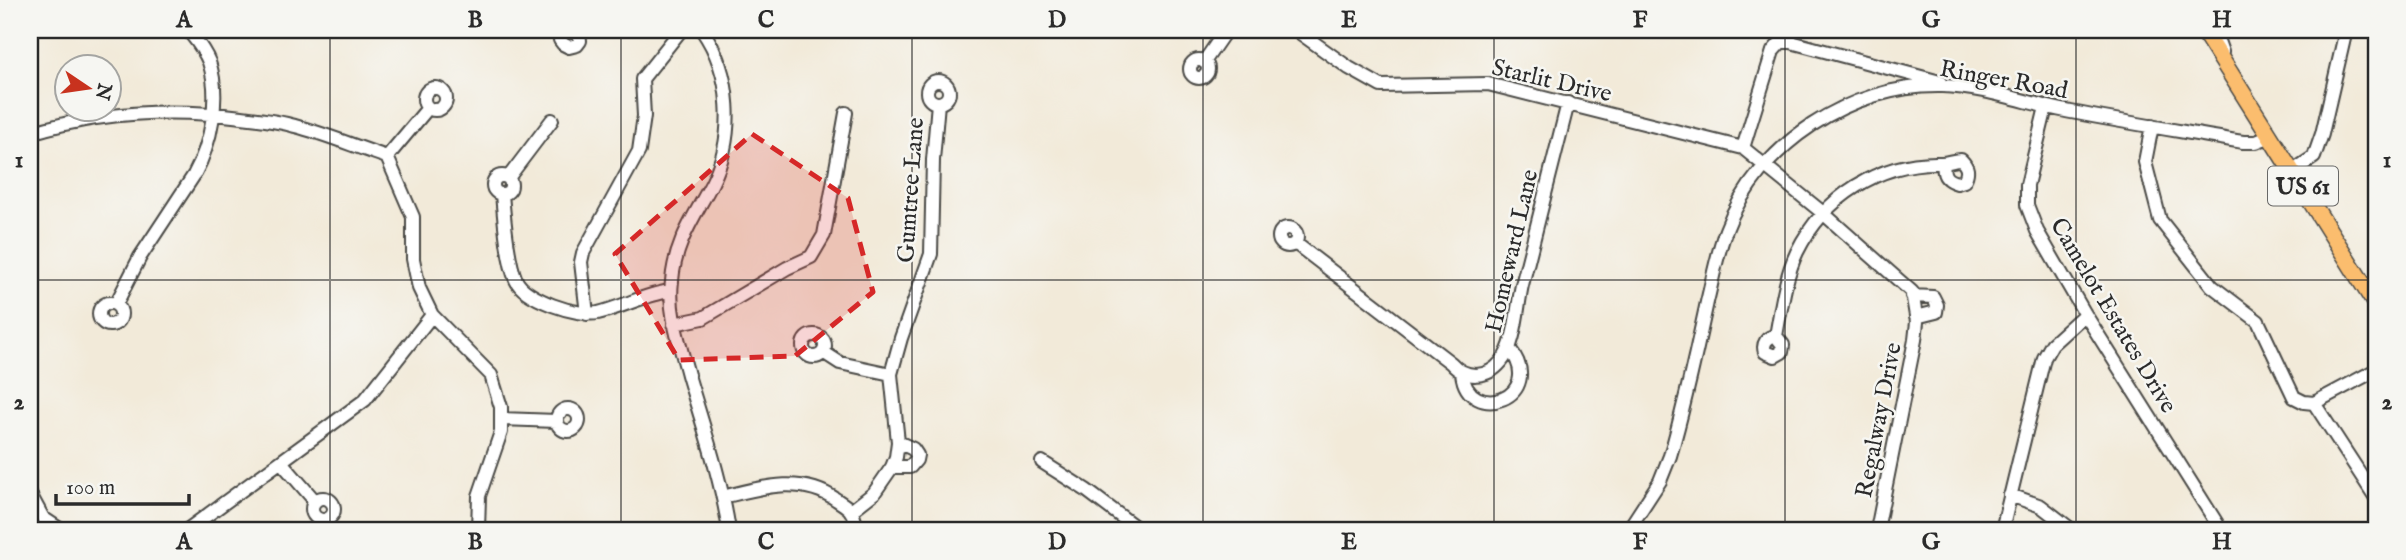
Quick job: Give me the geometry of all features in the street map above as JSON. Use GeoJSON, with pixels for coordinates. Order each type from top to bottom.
{"type":"FeatureCollection","features":[{"type":"Feature","properties":{"kind":"main road","name":"US 61"},"geometry":{"type":"LineString","coordinates":[[2203,30],[2376,305]]}},
{"type":"Feature","properties":{"kind":"street"},"geometry":{"type":"LineString","coordinates":[[116,304],[140,257],[202,162],[213,113],[215,87],[209,61],[188,30]]}},
{"type":"Feature","properties":{"kind":"street"},"geometry":{"type":"LineString","coordinates":[[562,30],[560,40],[569,47],[580,41],[579,30]]}},
{"type":"Feature","properties":{"kind":"street"},"geometry":{"type":"LineString","coordinates":[[587,314],[581,262],[583,253],[639,151],[644,116],[642,79],[681,30]]}},
{"type":"Feature","properties":{"kind":"street"},"geometry":{"type":"LineString","coordinates":[[702,30],[723,76],[728,110],[727,129],[720,164],[683,234],[674,264],[671,291],[674,324],[723,497],[729,530]]}},
{"type":"Feature","properties":{"kind":"street"},"geometry":{"type":"LineString","coordinates":[[1204,62],[1226,30]]}},
{"type":"Feature","properties":{"kind":"street","name":"Starlit Drive"},"geometry":{"type":"LineString","coordinates":[[1296,30],[1349,68],[1381,86],[1488,84],[1743,148],[1766,164]]}},
{"type":"Feature","properties":{"kind":"street"},"geometry":{"type":"LineString","coordinates":[[2214,30],[2227,68]]}},
{"type":"Feature","properties":{"kind":"street"},"geometry":{"type":"LineString","coordinates":[[2293,171],[2314,157],[2322,134],[2346,30]]}},
{"type":"Feature","properties":{"kind":"street"},"geometry":{"type":"LineString","coordinates":[[1743,148],[1777,41],[1791,42],[1954,86]]}},
{"type":"Feature","properties":{"kind":"street","name":"Ringer Road"},"geometry":{"type":"LineString","coordinates":[[1629,530],[1660,481],[1670,456],[1726,229],[1738,204],[1766,164],[1799,133],[1826,116],[1854,103],[1900,90],[1954,86],[2046,107],[2244,142],[2256,142],[2271,136]]}},
{"type":"Feature","properties":{"kind":"street","name":"Gumtree Lane"},"geometry":{"type":"LineString","coordinates":[[851,511],[874,493],[892,467],[898,442],[891,374],[931,254],[937,103]]}},
{"type":"Feature","properties":{"kind":"street","name":"Homeward Lane"},"geometry":{"type":"LineString","coordinates":[[1462,373],[1478,376],[1486,374],[1501,363],[1510,348],[1522,288],[1568,103]]}},
{"type":"Feature","properties":{"kind":"street","name":"Camelot Estates Drive"},"geometry":{"type":"LineString","coordinates":[[2046,107],[2027,185],[2027,205],[2037,231],[2085,314],[2221,530]]}},
{"type":"Feature","properties":{"kind":"street"},"geometry":{"type":"LineString","coordinates":[[387,157],[428,108]]}},
{"type":"Feature","properties":{"kind":"street"},"geometry":{"type":"LineString","coordinates":[[30,133],[109,115],[213,113],[295,125],[387,157],[413,217],[413,259],[419,288],[432,315],[491,375],[501,407],[501,432],[479,496],[478,530]]}},
{"type":"Feature","properties":{"kind":"street"},"geometry":{"type":"LineString","coordinates":[[674,324],[703,318],[787,268],[811,257],[824,235],[846,113]]}},
{"type":"Feature","properties":{"kind":"street"},"geometry":{"type":"LineString","coordinates":[[552,120],[508,178],[501,176],[494,181],[494,190],[502,194],[505,232],[516,281],[553,305],[587,314],[671,291]]}},
{"type":"Feature","properties":{"kind":"street"},"geometry":{"type":"LineString","coordinates":[[2152,126],[2145,162],[2160,220],[2212,285],[2258,321],[2294,397],[2314,403],[2376,369]]}},
{"type":"Feature","properties":{"kind":"street","name":"Regalway Drive"},"geometry":{"type":"LineString","coordinates":[[1766,164],[1912,292],[1916,317],[1915,340],[1877,530]]}},
{"type":"Feature","properties":{"kind":"street"},"geometry":{"type":"LineString","coordinates":[[1776,336],[1797,253],[1823,212],[1851,188],[1873,176],[1906,164],[1944,164]]}},
{"type":"Feature","properties":{"kind":"street"},"geometry":{"type":"LineString","coordinates":[[1295,243],[1462,373],[1464,386],[1479,399],[1500,401],[1517,388],[1521,378],[1517,358],[1510,348]]}},
{"type":"Feature","properties":{"kind":"street","name":"Regalway Drive"},"geometry":{"type":"LineString","coordinates":[[1912,296],[1933,297],[1937,305],[1936,312],[1916,317]]}},
{"type":"Feature","properties":{"kind":"street"},"geometry":{"type":"LineString","coordinates":[[2002,530],[2044,358],[2052,344],[2085,314]]}},
{"type":"Feature","properties":{"kind":"street"},"geometry":{"type":"LineString","coordinates":[[187,530],[365,400],[432,315]]}},
{"type":"Feature","properties":{"kind":"street"},"geometry":{"type":"LineString","coordinates":[[823,352],[840,363],[891,374]]}},
{"type":"Feature","properties":{"kind":"street"},"geometry":{"type":"LineString","coordinates":[[2314,403],[2376,498]]}},
{"type":"Feature","properties":{"kind":"street"},"geometry":{"type":"LineString","coordinates":[[501,419],[557,421]]}},
{"type":"Feature","properties":{"kind":"street","name":"Gumtree Lane"},"geometry":{"type":"LineString","coordinates":[[892,467],[910,467],[916,460],[917,455],[913,449],[898,442]]}},
{"type":"Feature","properties":{"kind":"street"},"geometry":{"type":"LineString","coordinates":[[1042,461],[1139,530]]}},
{"type":"Feature","properties":{"kind":"street"},"geometry":{"type":"LineString","coordinates":[[282,463],[315,501]]}},
{"type":"Feature","properties":{"kind":"street"},"geometry":{"type":"LineString","coordinates":[[723,497],[762,487],[808,486],[820,489],[851,511],[858,530]]}},
{"type":"Feature","properties":{"kind":"street"},"geometry":{"type":"LineString","coordinates":[[30,494],[43,518],[61,530]]}},
{"type":"Feature","properties":{"kind":"street"},"geometry":{"type":"LineString","coordinates":[[2010,495],[2041,506],[2072,530]]}},
{"type":"Feature","properties":{"kind":"highlighted area"},"geometry":{"type":"Polygon","coordinates":[[[752,134],[848,198],[873,292],[795,356],[679,360],[615,254],[752,134]]]}}]}
